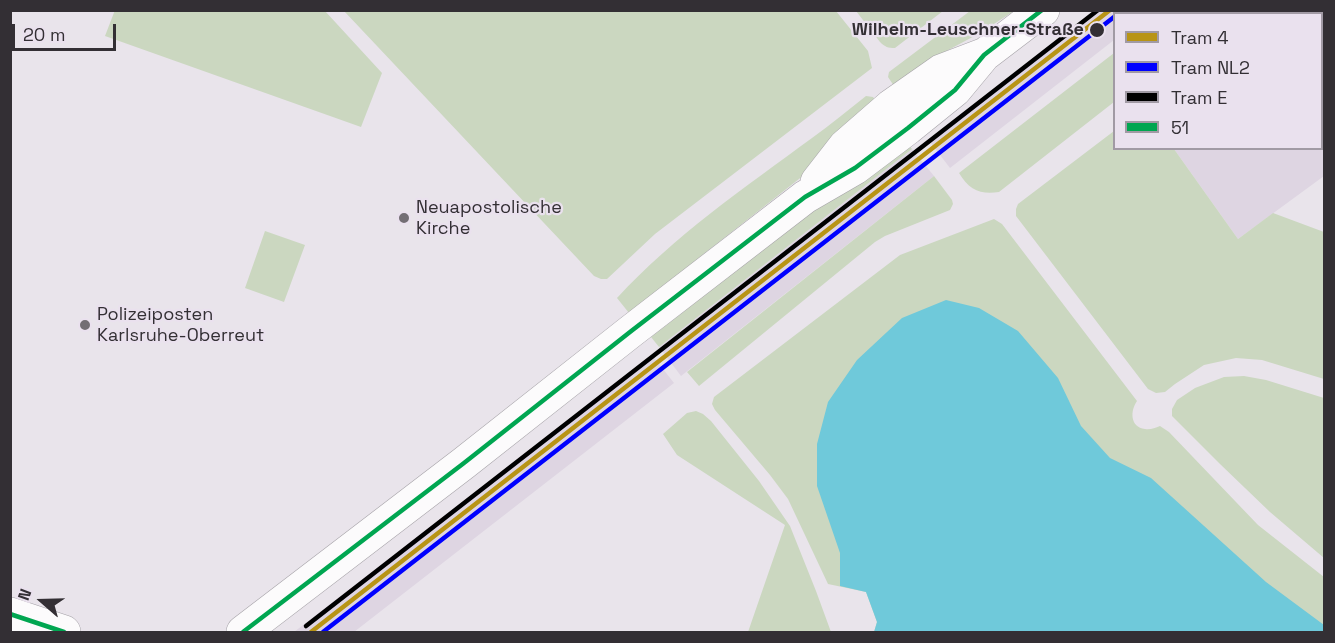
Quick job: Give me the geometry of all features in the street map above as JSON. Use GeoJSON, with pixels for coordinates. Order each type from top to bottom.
{"type":"FeatureCollection","features":[{"type":"Feature","properties":{"kind":"street"},"geometry":{"type":"LineString","coordinates":[[243,633],[805,197],[855,168],[908,128],[955,90],[984,55],[1043,10]]}},
{"type":"Feature","properties":{"kind":"street"},"geometry":{"type":"LineString","coordinates":[[10,614],[64,633]]}},
{"type":"Feature","properties":{"kind":"shaded area"},"geometry":{"type":"Polygon","coordinates":[[[1101,11],[1152,11],[1113,12],[1113,41],[950,168],[930,142],[1101,11]]]}},
{"type":"Feature","properties":{"kind":"shaded area"},"geometry":{"type":"Polygon","coordinates":[[[1323,22],[1324,176],[1238,239],[1175,150],[1323,150],[1323,22]]]}},
{"type":"Feature","properties":{"kind":"shaded area"},"geometry":{"type":"Polygon","coordinates":[[[912,149],[934,176],[681,376],[659,347],[912,149]]]}},
{"type":"Feature","properties":{"kind":"shaded area"},"geometry":{"type":"Polygon","coordinates":[[[652,355],[674,383],[354,632],[294,632],[652,355]]]}},
{"type":"Feature","properties":{"kind":"green space"},"geometry":{"type":"Polygon","coordinates":[[[115,10],[325,11],[382,73],[361,127],[105,36],[115,10]]]}},
{"type":"Feature","properties":{"kind":"green space"},"geometry":{"type":"Polygon","coordinates":[[[1169,10],[1233,11],[1232,12],[1167,12],[1169,10]]]}},
{"type":"Feature","properties":{"kind":"green space"},"geometry":{"type":"Polygon","coordinates":[[[344,11],[836,11],[868,51],[872,68],[655,234],[607,279],[601,279],[594,276],[344,11]]]}},
{"type":"Feature","properties":{"kind":"green space"},"geometry":{"type":"Polygon","coordinates":[[[856,11],[943,11],[895,48],[887,47],[880,42],[856,11]]]}},
{"type":"Feature","properties":{"kind":"green space"},"geometry":{"type":"Polygon","coordinates":[[[970,11],[1014,11],[980,33],[926,62],[894,86],[888,77],[889,72],[970,11]]]}},
{"type":"Feature","properties":{"kind":"green space"},"geometry":{"type":"Polygon","coordinates":[[[1113,54],[1113,103],[999,192],[987,193],[976,190],[967,184],[959,173],[1113,54]]]}},
{"type":"Feature","properties":{"kind":"green space"},"geometry":{"type":"Polygon","coordinates":[[[866,96],[873,97],[877,103],[804,175],[629,313],[617,298],[639,275],[710,213],[866,96]]]}},
{"type":"Feature","properties":{"kind":"green space"},"geometry":{"type":"Polygon","coordinates":[[[1113,132],[1113,150],[1175,150],[1238,239],[1273,213],[1324,232],[1324,379],[1262,360],[1236,358],[1204,365],[1165,392],[1156,393],[1148,389],[1016,216],[1018,204],[1113,132]]]}},
{"type":"Feature","properties":{"kind":"green space"},"geometry":{"type":"Polygon","coordinates":[[[904,139],[912,149],[659,347],[651,337],[904,139]]]}},
{"type":"Feature","properties":{"kind":"green space"},"geometry":{"type":"Polygon","coordinates":[[[934,176],[952,200],[950,210],[875,242],[699,386],[687,372],[934,176]]]}},
{"type":"Feature","properties":{"kind":"green space"},"geometry":{"type":"Polygon","coordinates":[[[994,219],[1002,224],[1137,401],[1132,414],[1136,425],[1147,429],[1160,426],[1169,432],[1258,525],[1324,577],[1324,632],[874,632],[877,622],[866,592],[828,584],[788,499],[715,410],[712,404],[714,397],[900,255],[994,219]]]}},
{"type":"Feature","properties":{"kind":"green space"},"geometry":{"type":"Polygon","coordinates":[[[265,231],[305,245],[284,302],[245,288],[265,231]]]}},
{"type":"Feature","properties":{"kind":"green space"},"geometry":{"type":"Polygon","coordinates":[[[1244,376],[1266,380],[1324,398],[1324,558],[1270,512],[1172,416],[1172,409],[1177,400],[1195,388],[1224,377],[1244,376]]]}},
{"type":"Feature","properties":{"kind":"green space"},"geometry":{"type":"Polygon","coordinates":[[[696,411],[711,421],[759,481],[790,526],[831,632],[748,632],[785,525],[677,455],[663,434],[687,413],[696,411]]]}},
{"type":"Feature","properties":{"kind":"water"},"geometry":{"type":"Polygon","coordinates":[[[946,300],[979,308],[1018,331],[1058,378],[1081,426],[1110,458],[1151,478],[1266,582],[1324,625],[1324,632],[874,632],[877,622],[866,592],[840,586],[840,553],[817,486],[817,444],[828,402],[857,360],[902,318],[946,300]]]}},
{"type":"Feature","properties":{"kind":"tram line","name":"E"},"geometry":{"type":"LineString","coordinates":[[306,626],[1098,10]]}},
{"type":"Feature","properties":{"kind":"tram line","name":"4"},"geometry":{"type":"LineString","coordinates":[[311,632],[1110,10]]}},
{"type":"Feature","properties":{"kind":"tram line","name":"NL2"},"geometry":{"type":"LineString","coordinates":[[323,632],[1113,18]]}},
{"type":"Feature","properties":{"kind":"transit line","name":"51"},"geometry":{"type":"LineString","coordinates":[[243,632],[805,197],[855,168],[908,128],[955,90],[984,55],[1042,10]]}},
{"type":"Feature","properties":{"kind":"transit line","name":"51"},"geometry":{"type":"LineString","coordinates":[[10,614],[64,632]]}},
{"type":"Feature","properties":{"kind":"place","name":"Wilhelm-Leuschner-Straße"},"geometry":{"type":"Point","coordinates":[1097,30]}},
{"type":"Feature","properties":{"kind":"place","name":"Neuapostolische Kirche"},"geometry":{"type":"Point","coordinates":[404,218]}},
{"type":"Feature","properties":{"kind":"place","name":"Polizeiposten Karlsruhe-Oberreut"},"geometry":{"type":"Point","coordinates":[85,325]}}]}
